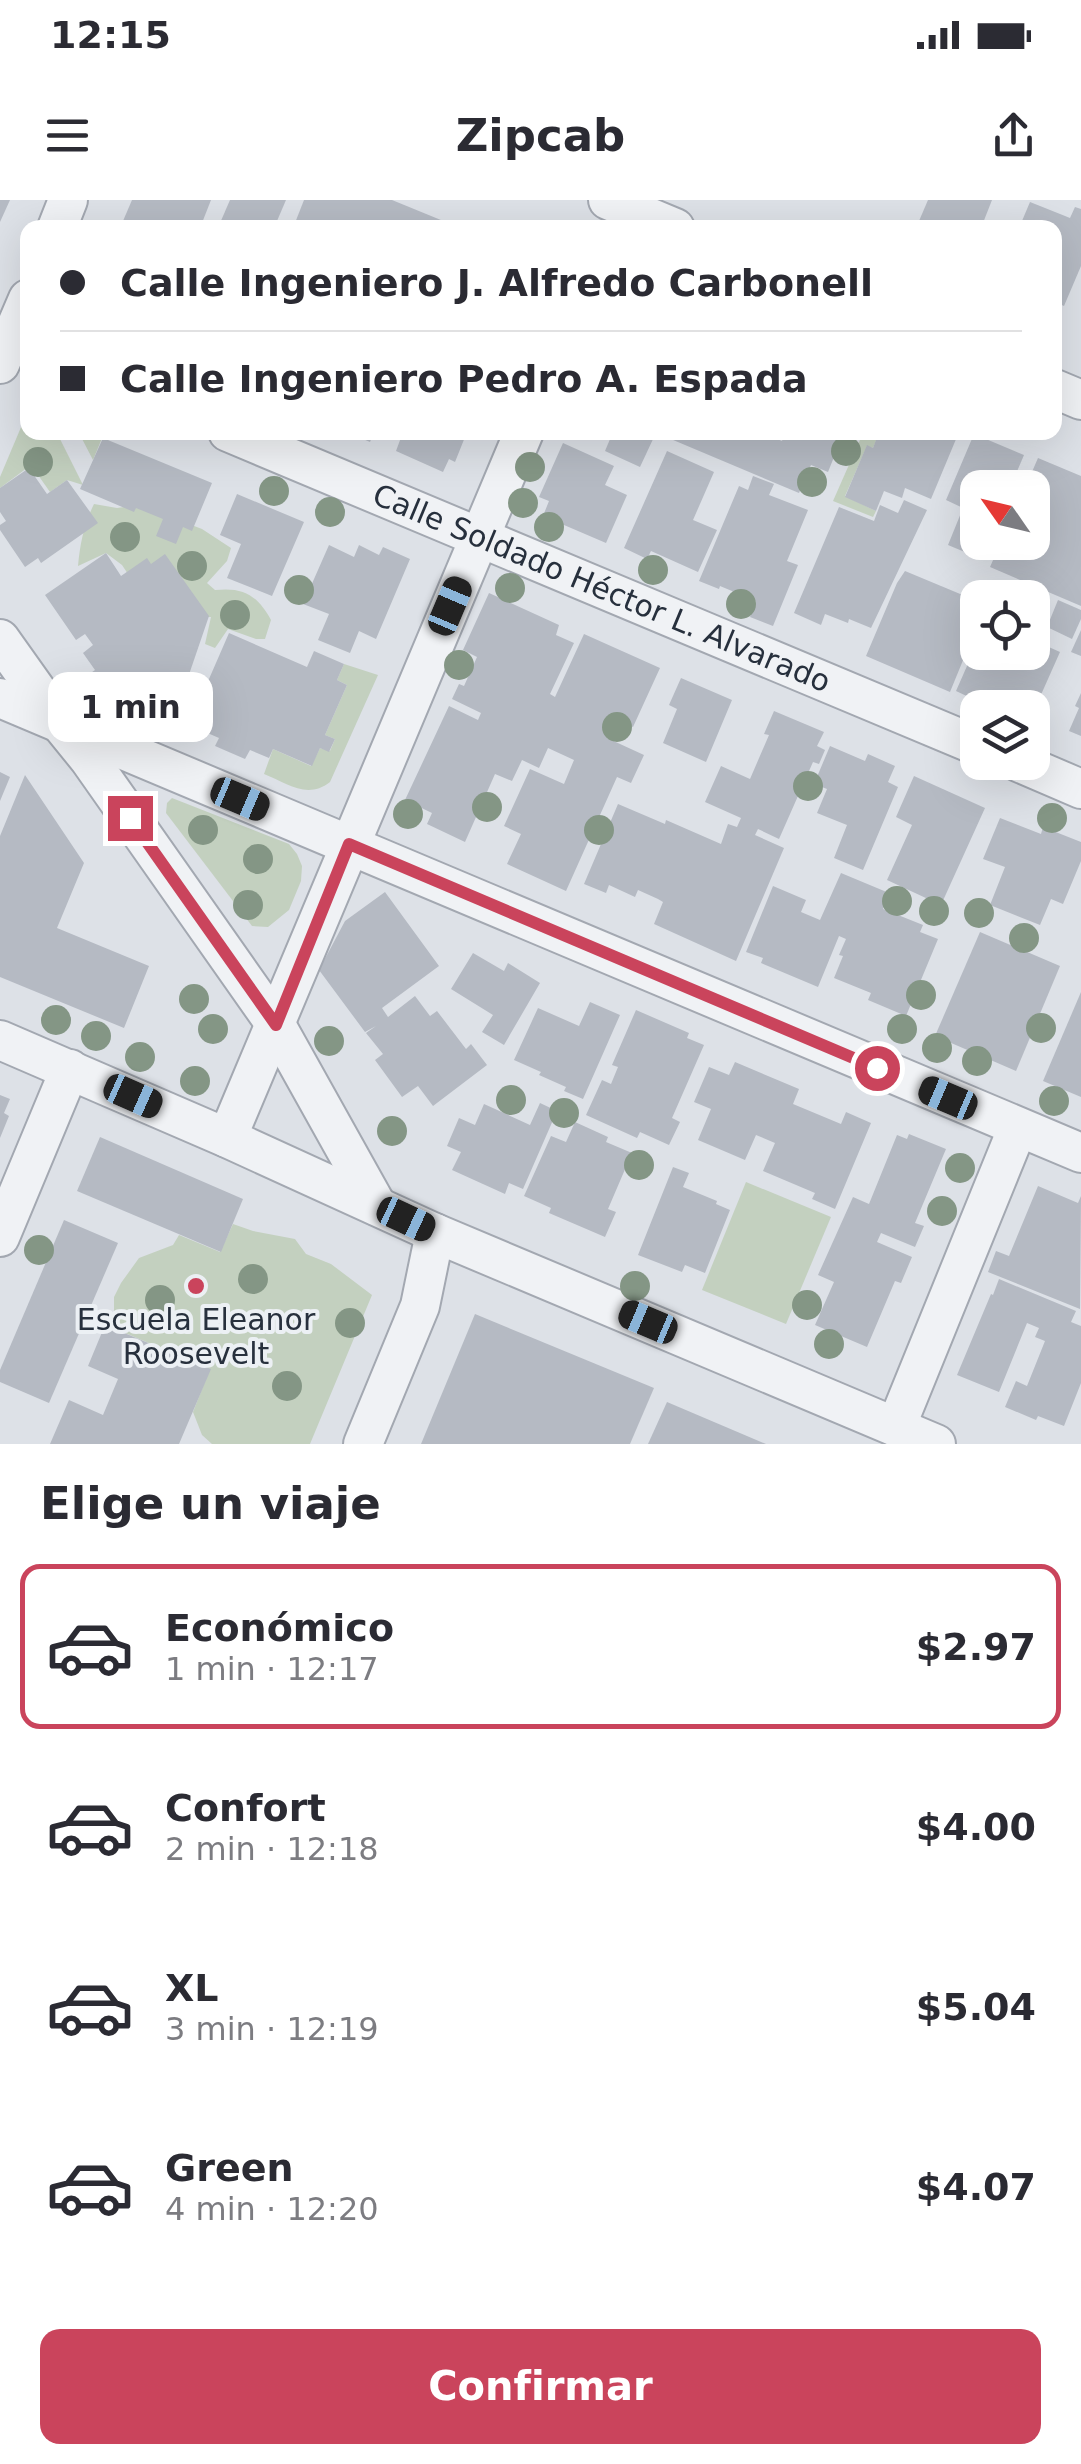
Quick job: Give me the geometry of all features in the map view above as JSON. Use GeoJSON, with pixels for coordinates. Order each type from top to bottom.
{"type":"FeatureCollection","features":[{"type":"Feature","properties":{"kind":"street"},"geometry":{"type":"LineString","coordinates":[[613,211],[646,220]]}},
{"type":"Feature","properties":{"kind":"street"},"geometry":{"type":"LineString","coordinates":[[9,348],[20,320]]}},
{"type":"Feature","properties":{"kind":"street","name":"Calle Soldado Héctor L. Alvarado"},"geometry":{"type":"LineString","coordinates":[[247,440],[960,738]]}},
{"type":"Feature","properties":{"kind":"street"},"geometry":{"type":"LineString","coordinates":[[226,1138],[521,440]]}},
{"type":"Feature","properties":{"kind":"street"},"geometry":{"type":"LineString","coordinates":[[0,639],[276,1025],[378,1206]]}},
{"type":"Feature","properties":{"kind":"street"},"geometry":{"type":"LineString","coordinates":[[0,698],[1081,1153]]}},
{"type":"Feature","properties":{"kind":"street"},"geometry":{"type":"LineString","coordinates":[[1050,776],[1081,789]]}},
{"type":"Feature","properties":{"kind":"street"},"geometry":{"type":"LineString","coordinates":[[0,1040],[435,1232],[936,1444]]}},
{"type":"Feature","properties":{"kind":"street"},"geometry":{"type":"LineString","coordinates":[[0,1237],[70,1069]]}},
{"type":"Feature","properties":{"kind":"street"},"geometry":{"type":"LineString","coordinates":[[896,1427],[1018,1128]]}},
{"type":"Feature","properties":{"kind":"street"},"geometry":{"type":"LineString","coordinates":[[363,1444],[420,1306],[435,1232]]}},
{"type":"Feature","properties":{"kind":"green space"},"geometry":{"type":"Polygon","coordinates":[[[20,430],[20,440],[60,440],[83,485],[67,480],[50,492],[31,465],[0,488],[0,477],[20,430]]]}},
{"type":"Feature","properties":{"kind":"green space"},"geometry":{"type":"Polygon","coordinates":[[[83,440],[101,440],[93,460],[83,440]]]}},
{"type":"Feature","properties":{"kind":"green space"},"geometry":{"type":"Polygon","coordinates":[[[860,440],[876,440],[873,448],[867,446],[845,496],[876,511],[873,517],[833,501],[860,440]]]}},
{"type":"Feature","properties":{"kind":"green space"},"geometry":{"type":"Polygon","coordinates":[[[94,504],[117,508],[139,505],[202,529],[231,548],[227,561],[207,583],[215,590],[234,590],[255,599],[271,620],[265,639],[228,629],[215,648],[205,644],[211,617],[180,617],[140,592],[122,565],[106,553],[78,566],[83,534],[94,504]]]}},
{"type":"Feature","properties":{"kind":"green space"},"geometry":{"type":"Polygon","coordinates":[[[344,664],[378,675],[330,782],[305,790],[264,774],[273,749],[311,766],[320,748],[330,751],[335,739],[325,735],[347,685],[337,680],[344,664]]]}},
{"type":"Feature","properties":{"kind":"green space"},"geometry":{"type":"Polygon","coordinates":[[[172,798],[289,844],[302,866],[301,881],[289,910],[268,927],[252,926],[166,813],[172,798]]]}},
{"type":"Feature","properties":{"kind":"green space"},"geometry":{"type":"Polygon","coordinates":[[[746,1182],[831,1217],[786,1324],[702,1290],[746,1182]]]}},
{"type":"Feature","properties":{"kind":"green space"},"geometry":{"type":"Polygon","coordinates":[[[233,1224],[295,1239],[306,1254],[331,1264],[372,1295],[310,1444],[212,1444],[202,1435],[193,1412],[210,1369],[118,1330],[114,1297],[139,1258],[173,1245],[179,1235],[220,1252],[233,1224]]]}},
{"type":"Feature","properties":{"kind":"building"},"geometry":{"type":"Polygon","coordinates":[[[0,200],[10,200],[0,222],[0,200]]]}},
{"type":"Feature","properties":{"kind":"building"},"geometry":{"type":"Polygon","coordinates":[[[132,200],[211,200],[203,220],[123,220],[132,200]]]}},
{"type":"Feature","properties":{"kind":"building"},"geometry":{"type":"Polygon","coordinates":[[[230,200],[286,200],[277,220],[221,220],[230,200]]]}},
{"type":"Feature","properties":{"kind":"building"},"geometry":{"type":"Polygon","coordinates":[[[304,200],[392,200],[441,220],[296,220],[304,200]]]}},
{"type":"Feature","properties":{"kind":"building"},"geometry":{"type":"Polygon","coordinates":[[[928,200],[992,200],[984,220],[919,220],[928,200]]]}},
{"type":"Feature","properties":{"kind":"building"},"geometry":{"type":"Polygon","coordinates":[[[1030,202],[1070,218],[1075,207],[1081,209],[1081,266],[1064,306],[1062,220],[1022,220],[1030,202]]]}},
{"type":"Feature","properties":{"kind":"building"},"geometry":{"type":"Polygon","coordinates":[[[102,440],[212,483],[192,531],[183,527],[176,544],[156,536],[163,519],[136,508],[134,512],[80,489],[102,440]]]}},
{"type":"Feature","properties":{"kind":"building"},"geometry":{"type":"Polygon","coordinates":[[[400,440],[464,440],[455,462],[449,459],[443,472],[396,451],[400,440]]]}},
{"type":"Feature","properties":{"kind":"building"},"geometry":{"type":"Polygon","coordinates":[[[610,440],[653,440],[640,467],[605,451],[610,440]]]}},
{"type":"Feature","properties":{"kind":"building"},"geometry":{"type":"Polygon","coordinates":[[[673,440],[841,440],[828,472],[811,465],[799,493],[673,440]]]}},
{"type":"Feature","properties":{"kind":"building"},"geometry":{"type":"Polygon","coordinates":[[[876,440],[956,440],[931,499],[905,488],[902,498],[884,491],[876,511],[845,497],[867,445],[873,448],[876,440]]]}},
{"type":"Feature","properties":{"kind":"building"},"geometry":{"type":"Polygon","coordinates":[[[971,440],[988,440],[1024,455],[1018,470],[960,470],[960,507],[946,500],[971,440]]]}},
{"type":"Feature","properties":{"kind":"building"},"geometry":{"type":"Polygon","coordinates":[[[563,443],[614,466],[605,485],[627,495],[606,543],[543,516],[549,501],[539,497],[563,443]]]}},
{"type":"Feature","properties":{"kind":"building"},"geometry":{"type":"Polygon","coordinates":[[[667,451],[714,472],[693,520],[717,530],[698,572],[651,551],[647,559],[624,548],[667,451]]]}},
{"type":"Feature","properties":{"kind":"building"},"geometry":{"type":"Polygon","coordinates":[[[1038,458],[1081,476],[1081,606],[1050,593],[1050,580],[1020,580],[990,567],[993,560],[1050,560],[1050,470],[1033,470],[1038,458]]]}},
{"type":"Feature","properties":{"kind":"building"},"geometry":{"type":"Polygon","coordinates":[[[29,468],[47,494],[67,480],[98,523],[41,563],[38,558],[25,567],[0,530],[6,521],[0,512],[0,488],[29,468]]]}},
{"type":"Feature","properties":{"kind":"building"},"geometry":{"type":"Polygon","coordinates":[[[753,476],[774,484],[769,495],[808,510],[787,561],[798,565],[773,626],[750,617],[756,601],[699,581],[739,486],[748,490],[753,476]]]}},
{"type":"Feature","properties":{"kind":"building"},"geometry":{"type":"Polygon","coordinates":[[[237,494],[304,522],[272,596],[227,578],[241,544],[220,535],[237,494]]]}},
{"type":"Feature","properties":{"kind":"building"},"geometry":{"type":"Polygon","coordinates":[[[904,500],[927,510],[871,628],[825,614],[821,625],[794,613],[839,507],[874,521],[880,505],[898,513],[904,500]]]}},
{"type":"Feature","properties":{"kind":"building"},"geometry":{"type":"Polygon","coordinates":[[[960,515],[960,550],[948,545],[960,515]]]}},
{"type":"Feature","properties":{"kind":"building"},"geometry":{"type":"Polygon","coordinates":[[[329,545],[354,557],[359,545],[379,555],[383,547],[410,559],[376,639],[359,631],[350,653],[318,640],[329,614],[303,604],[329,545]]]}},
{"type":"Feature","properties":{"kind":"building"},"geometry":{"type":"Polygon","coordinates":[[[106,553],[121,576],[147,558],[151,564],[165,554],[209,616],[168,736],[112,717],[85,677],[95,670],[83,653],[93,645],[85,634],[76,640],[45,595],[106,553]]]}},
{"type":"Feature","properties":{"kind":"building"},"geometry":{"type":"Polygon","coordinates":[[[905,571],[960,594],[960,668],[950,692],[866,656],[905,571]]]}},
{"type":"Feature","properties":{"kind":"building"},"geometry":{"type":"Polygon","coordinates":[[[489,593],[559,625],[556,635],[574,643],[550,694],[555,697],[584,634],[660,668],[633,727],[616,719],[607,738],[644,755],[631,783],[617,777],[566,891],[507,864],[521,834],[504,826],[530,769],[564,784],[574,760],[548,748],[539,768],[522,760],[512,781],[495,774],[465,842],[427,824],[432,813],[405,800],[449,706],[478,720],[481,713],[452,699],[459,684],[464,686],[477,657],[463,650],[489,593]]]}},
{"type":"Feature","properties":{"kind":"building"},"geometry":{"type":"Polygon","coordinates":[[[1058,600],[1081,610],[1072,639],[1050,628],[1058,600]]]}},
{"type":"Feature","properties":{"kind":"building"},"geometry":{"type":"Polygon","coordinates":[[[1081,630],[1081,656],[1071,652],[1081,630]]]}},
{"type":"Feature","properties":{"kind":"building"},"geometry":{"type":"Polygon","coordinates":[[[229,633],[307,667],[314,651],[344,664],[337,680],[347,685],[325,735],[335,739],[329,752],[320,748],[312,766],[273,749],[269,758],[250,750],[245,759],[215,746],[219,738],[189,725],[229,633]]]}},
{"type":"Feature","properties":{"kind":"building"},"geometry":{"type":"Polygon","coordinates":[[[1050,648],[1060,652],[1043,690],[956,691],[965,670],[1050,670],[1050,648]]]}},
{"type":"Feature","properties":{"kind":"building"},"geometry":{"type":"Polygon","coordinates":[[[681,678],[732,700],[706,762],[663,743],[677,709],[669,705],[681,678]]]}},
{"type":"Feature","properties":{"kind":"building"},"geometry":{"type":"Polygon","coordinates":[[[1081,693],[1081,736],[1069,731],[1081,693]]]}},
{"type":"Feature","properties":{"kind":"building"},"geometry":{"type":"Polygon","coordinates":[[[774,711],[824,732],[817,746],[825,750],[819,764],[813,762],[779,839],[758,829],[755,835],[784,848],[736,961],[654,924],[663,902],[658,899],[638,890],[635,897],[609,885],[606,893],[584,884],[618,804],[721,844],[728,824],[737,827],[741,818],[705,802],[721,766],[750,779],[769,735],[764,734],[774,711]]]}},
{"type":"Feature","properties":{"kind":"building"},"geometry":{"type":"Polygon","coordinates":[[[830,746],[865,761],[868,754],[895,766],[888,782],[898,787],[863,870],[834,858],[847,825],[817,813],[827,789],[814,784],[830,746]]]}},
{"type":"Feature","properties":{"kind":"building"},"geometry":{"type":"Polygon","coordinates":[[[0,772],[10,777],[0,801],[0,772]]]}},
{"type":"Feature","properties":{"kind":"building"},"geometry":{"type":"Polygon","coordinates":[[[25,775],[84,863],[57,928],[149,966],[124,1028],[0,977],[0,836],[25,775]]]}},
{"type":"Feature","properties":{"kind":"building"},"geometry":{"type":"Polygon","coordinates":[[[914,776],[985,808],[941,905],[887,880],[912,825],[896,817],[914,776]]]}},
{"type":"Feature","properties":{"kind":"building"},"geometry":{"type":"Polygon","coordinates":[[[1000,818],[1041,834],[1043,827],[1081,842],[1081,861],[1063,904],[1051,899],[1040,925],[990,905],[1005,867],[983,859],[1000,818]]]}},
{"type":"Feature","properties":{"kind":"building"},"geometry":{"type":"Polygon","coordinates":[[[841,873],[889,893],[883,909],[923,925],[920,932],[938,939],[906,1016],[868,1000],[871,993],[834,978],[846,939],[839,936],[818,987],[761,963],[763,958],[746,952],[773,886],[806,900],[801,912],[820,920],[841,873]]]}},
{"type":"Feature","properties":{"kind":"building"},"geometry":{"type":"Polygon","coordinates":[[[385,892],[439,966],[382,1008],[388,1017],[415,996],[430,1016],[437,1011],[466,1049],[471,1044],[487,1065],[433,1106],[418,1086],[402,1097],[375,1060],[383,1054],[366,1033],[376,1026],[365,1032],[319,970],[345,921],[385,892]]]}},
{"type":"Feature","properties":{"kind":"building"},"geometry":{"type":"Polygon","coordinates":[[[980,932],[1060,966],[1016,1071],[935,1036],[980,932]]]}},
{"type":"Feature","properties":{"kind":"building"},"geometry":{"type":"Polygon","coordinates":[[[473,953],[504,971],[508,963],[540,983],[504,1045],[482,1032],[493,1015],[451,989],[473,953]]]}},
{"type":"Feature","properties":{"kind":"building"},"geometry":{"type":"Polygon","coordinates":[[[1081,992],[1081,1097],[1043,1081],[1081,992]]]}},
{"type":"Feature","properties":{"kind":"building"},"geometry":{"type":"Polygon","coordinates":[[[590,1002],[620,1015],[583,1099],[514,1060],[538,1008],[579,1026],[590,1002]]]}},
{"type":"Feature","properties":{"kind":"building"},"geometry":{"type":"Polygon","coordinates":[[[636,1010],[689,1033],[687,1038],[704,1045],[672,1118],[680,1122],[669,1145],[640,1132],[637,1138],[586,1115],[602,1080],[611,1084],[618,1067],[612,1065],[636,1010]]]}},
{"type":"Feature","properties":{"kind":"building"},"geometry":{"type":"Polygon","coordinates":[[[735,1062],[799,1089],[793,1104],[841,1124],[846,1112],[871,1123],[835,1209],[812,1199],[815,1193],[763,1171],[775,1143],[756,1135],[745,1160],[698,1140],[711,1109],[694,1102],[709,1067],[729,1075],[735,1062]]]}},
{"type":"Feature","properties":{"kind":"building"},"geometry":{"type":"Polygon","coordinates":[[[0,1095],[10,1099],[4,1113],[9,1116],[0,1138],[0,1095]]]}},
{"type":"Feature","properties":{"kind":"building"},"geometry":{"type":"Polygon","coordinates":[[[540,1103],[557,1111],[523,1189],[509,1183],[505,1194],[452,1170],[461,1152],[447,1146],[459,1118],[475,1125],[484,1104],[530,1125],[540,1103]]]}},
{"type":"Feature","properties":{"kind":"building"},"geometry":{"type":"Polygon","coordinates":[[[575,1122],[632,1153],[608,1209],[616,1212],[605,1237],[549,1213],[551,1208],[524,1196],[551,1136],[566,1142],[575,1122]]]}},
{"type":"Feature","properties":{"kind":"building"},"geometry":{"type":"Polygon","coordinates":[[[909,1134],[946,1149],[915,1223],[924,1226],[915,1247],[881,1233],[877,1242],[912,1257],[901,1283],[895,1281],[867,1347],[815,1325],[834,1282],[818,1275],[853,1197],[869,1204],[897,1135],[907,1139],[909,1134]]]}},
{"type":"Feature","properties":{"kind":"building"},"geometry":{"type":"Polygon","coordinates":[[[100,1137],[243,1199],[221,1252],[77,1191],[100,1137]]]}},
{"type":"Feature","properties":{"kind":"building"},"geometry":{"type":"Polygon","coordinates":[[[673,1167],[689,1173],[683,1187],[730,1210],[705,1273],[685,1265],[682,1272],[638,1255],[673,1167]]]}},
{"type":"Feature","properties":{"kind":"building"},"geometry":{"type":"Polygon","coordinates":[[[1038,1186],[1078,1203],[1081,1196],[1080,1309],[988,1272],[996,1251],[1009,1256],[1038,1186]]]}},
{"type":"Feature","properties":{"kind":"building"},"geometry":{"type":"Polygon","coordinates":[[[64,1220],[118,1243],[49,1403],[0,1382],[0,1370],[64,1220]]]}},
{"type":"Feature","properties":{"kind":"building"},"geometry":{"type":"Polygon","coordinates":[[[999,1279],[1076,1311],[1071,1322],[1081,1326],[1081,1383],[1064,1426],[1005,1407],[1016,1381],[1027,1386],[1045,1341],[1035,1337],[1039,1328],[1027,1323],[999,1392],[957,1375],[999,1279]]]}},
{"type":"Feature","properties":{"kind":"building"},"geometry":{"type":"Polygon","coordinates":[[[475,1314],[654,1388],[630,1444],[421,1444],[475,1314]]]}},
{"type":"Feature","properties":{"kind":"building"},"geometry":{"type":"Polygon","coordinates":[[[105,1325],[211,1369],[179,1444],[50,1444],[69,1400],[103,1415],[118,1379],[88,1366],[105,1325]]]}},
{"type":"Feature","properties":{"kind":"building"},"geometry":{"type":"Polygon","coordinates":[[[667,1402],[766,1444],[648,1444],[667,1402]]]}},
{"type":"Feature","properties":{"kind":"place","name":"Escuela Eleanor Roosevelt"},"geometry":{"type":"Point","coordinates":[196,1286]}},
{"type":"Feature","properties":{"kind":"route"},"geometry":{"type":"LineString","coordinates":[[130,818],[276,1025],[349,844],[877,1068]]}}]}
